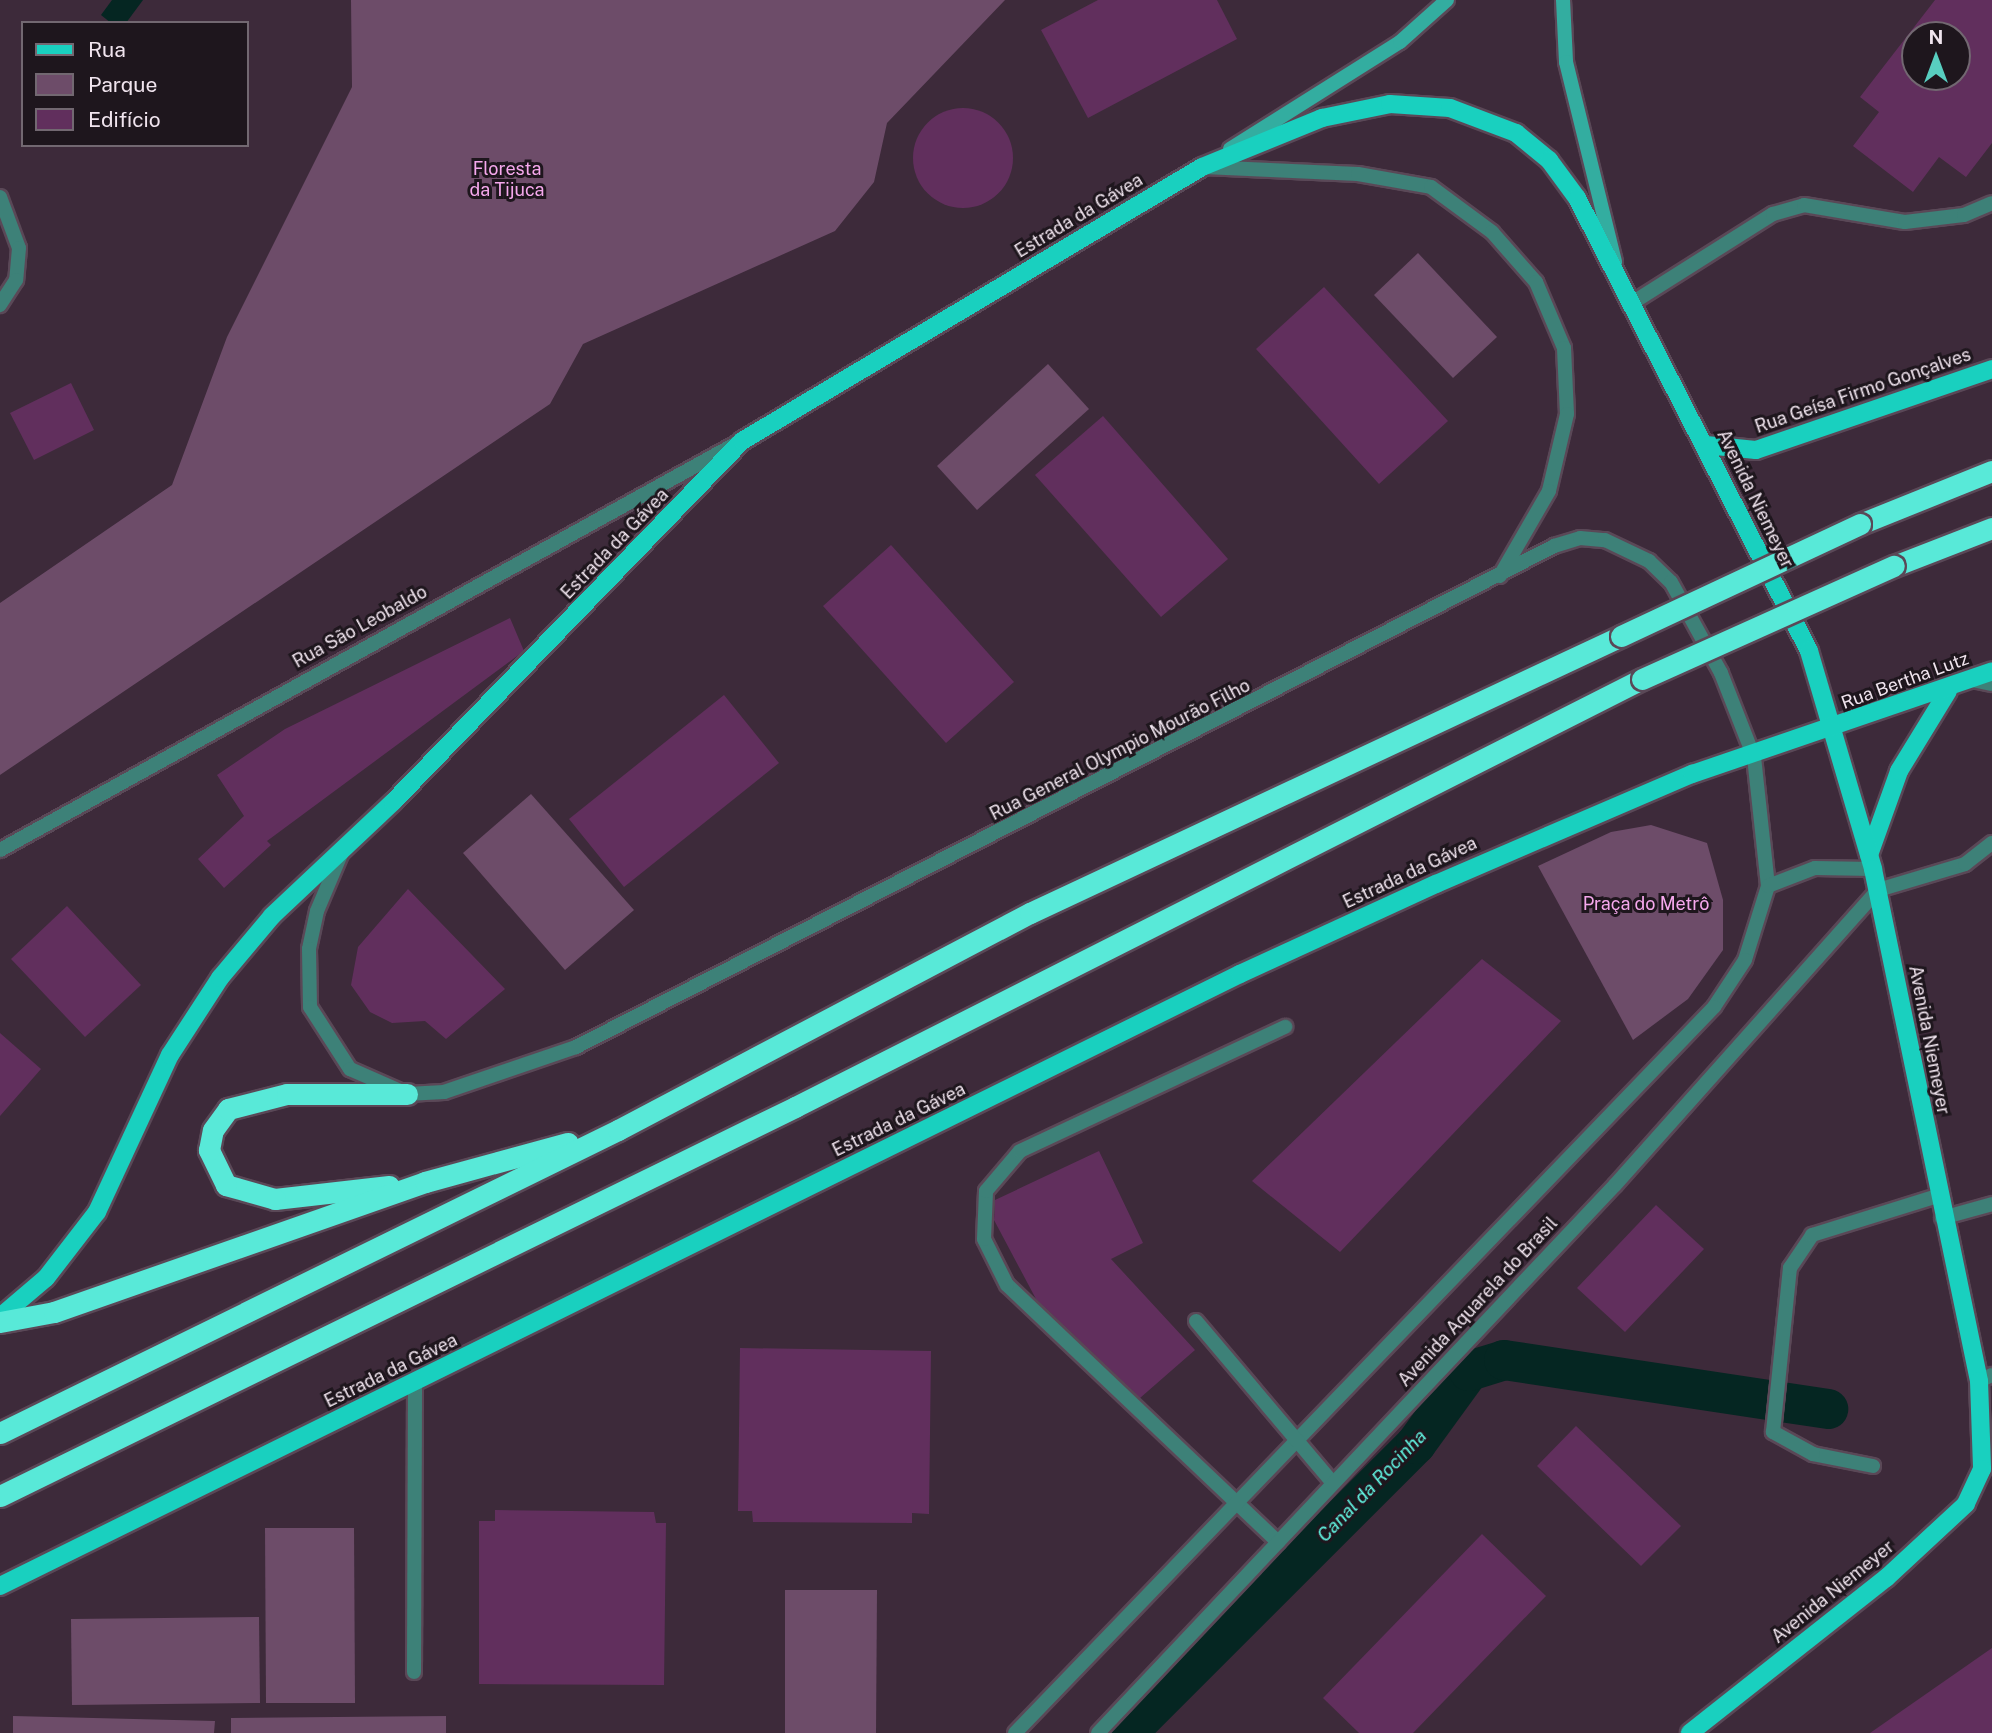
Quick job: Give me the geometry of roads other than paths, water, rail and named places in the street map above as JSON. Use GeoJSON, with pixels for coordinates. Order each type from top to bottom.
{"type":"FeatureCollection","features":[{"type":"Feature","properties":{"kind":"highway"},"geometry":{"type":"LineString","coordinates":[[0,1433],[618,1130],[1030,913],[1860,524],[1992,471]]}},
{"type":"Feature","properties":{"kind":"highway"},"geometry":{"type":"LineString","coordinates":[[0,1496],[795,1107],[1642,679],[1894,566],[1992,528]]}},
{"type":"Feature","properties":{"kind":"highway"},"geometry":{"type":"LineString","coordinates":[[407,1094],[287,1094],[228,1109],[213,1130],[209,1150],[226,1185],[275,1199],[425,1182]]}},
{"type":"Feature","properties":{"kind":"highway"},"geometry":{"type":"LineString","coordinates":[[0,1320],[54,1312],[425,1182],[618,1130]]}},
{"type":"Feature","properties":{"kind":"main road","name":"Avenida Niemeyer"},"geometry":{"type":"LineString","coordinates":[[1202,167],[1321,118],[1390,104],[1450,108],[1516,133],[1549,160],[1618,273],[1809,651],[1878,890],[1937,1196],[1986,1378],[1982,1469],[1966,1504],[1886,1578],[1690,1733]]}},
{"type":"Feature","properties":{"kind":"main road","name":"Estrada da Gávea"},"geometry":{"type":"LineString","coordinates":[[0,1320],[46,1278],[97,1212],[170,1055],[220,978],[347,841],[393,802],[742,441],[1202,167]]}},
{"type":"Feature","properties":{"kind":"main road","name":"Rua Geísa Firmo Gonçalves"},"geometry":{"type":"LineString","coordinates":[[1706,444],[1756,450],[1992,369]]}},
{"type":"Feature","properties":{"kind":"main road","name":"Rua Bertha Lutz"},"geometry":{"type":"LineString","coordinates":[[1833,730],[1948,691],[1992,671]]}},
{"type":"Feature","properties":{"kind":"main road"},"geometry":{"type":"LineString","coordinates":[[1871,862],[1899,771],[1948,691]]}},
{"type":"Feature","properties":{"kind":"main road","name":"Estrada da Gávea"},"geometry":{"type":"LineString","coordinates":[[0,1586],[1240,974],[1605,808],[1833,730]]}},
{"type":"Feature","properties":{"kind":"street","name":"Estrada da Gávea"},"geometry":{"type":"LineString","coordinates":[[1202,167],[1400,42],[1447,0]]}},
{"type":"Feature","properties":{"kind":"street","name":"Avenida Niemeyer"},"geometry":{"type":"LineString","coordinates":[[1563,0],[1566,62],[1618,273]]}},
{"type":"Feature","properties":{"kind":"street"},"geometry":{"type":"LineString","coordinates":[[1202,167],[1358,174],[1431,187],[1492,232],[1536,282],[1564,348],[1567,414],[1549,491],[1497,580]]}},
{"type":"Feature","properties":{"kind":"street"},"geometry":{"type":"LineString","coordinates":[[0,197],[19,248],[16,280],[0,304]]}},
{"type":"Feature","properties":{"kind":"street"},"geometry":{"type":"LineString","coordinates":[[1632,303],[1773,214],[1804,205],[1905,222],[1964,215],[1992,203]]}},
{"type":"Feature","properties":{"kind":"street","name":"Rua São Leobaldo"},"geometry":{"type":"LineString","coordinates":[[0,850],[742,441]]}},
{"type":"Feature","properties":{"kind":"street","name":"Avenida Aquarela do Brasil"},"geometry":{"type":"LineString","coordinates":[[1015,1733],[1714,1007],[1745,960],[1768,886],[1754,757],[1694,618],[1649,561],[1605,540],[1580,538],[1497,580]]}},
{"type":"Feature","properties":{"kind":"street","name":"Rua General Olympio Mourão Filho"},"geometry":{"type":"LineString","coordinates":[[407,1094],[486,1082],[576,1047],[1497,580]]}},
{"type":"Feature","properties":{"kind":"street"},"geometry":{"type":"LineString","coordinates":[[1973,680],[1992,684]]}},
{"type":"Feature","properties":{"kind":"street"},"geometry":{"type":"LineString","coordinates":[[347,841],[317,911],[309,949],[310,1007],[350,1069],[407,1094]]}},
{"type":"Feature","properties":{"kind":"street"},"geometry":{"type":"LineString","coordinates":[[1878,890],[1965,864],[1992,843]]}},
{"type":"Feature","properties":{"kind":"street"},"geometry":{"type":"LineString","coordinates":[[1768,886],[1815,867],[1871,862]]}},
{"type":"Feature","properties":{"kind":"street","name":"Avenida Aquarela do Brasil"},"geometry":{"type":"LineString","coordinates":[[1098,1733],[1615,1185],[1878,890]]}},
{"type":"Feature","properties":{"kind":"street"},"geometry":{"type":"LineString","coordinates":[[1278,1542],[1007,1285],[984,1239],[986,1191],[1020,1151],[1285,1027]]}},
{"type":"Feature","properties":{"kind":"street"},"geometry":{"type":"LineString","coordinates":[[1873,1466],[1813,1454],[1773,1432],[1783,1371],[1786,1294],[1797,1250],[1838,1223],[1937,1196]]}},
{"type":"Feature","properties":{"kind":"street"},"geometry":{"type":"LineString","coordinates":[[1942,1218],[1992,1204]]}},
{"type":"Feature","properties":{"kind":"street"},"geometry":{"type":"LineString","coordinates":[[1196,1321],[1333,1483]]}},
{"type":"Feature","properties":{"kind":"street"},"geometry":{"type":"LineString","coordinates":[[414,1672],[415,1382]]}},
{"type":"Feature","properties":{"kind":"waterway","name":"Canal da Rocinha"},"geometry":{"type":"LineString","coordinates":[[1127,1733],[1416,1444],[1469,1371],[1504,1360],[1828,1409]]}},
{"type":"Feature","properties":{"kind":"park label","name":"Floresta da Tijuca"},"geometry":{"type":"Point","coordinates":[507,180]}},
{"type":"Feature","properties":{"kind":"park label","name":"Praça do Metrô"},"geometry":{"type":"Point","coordinates":[1646,904]}}]}
